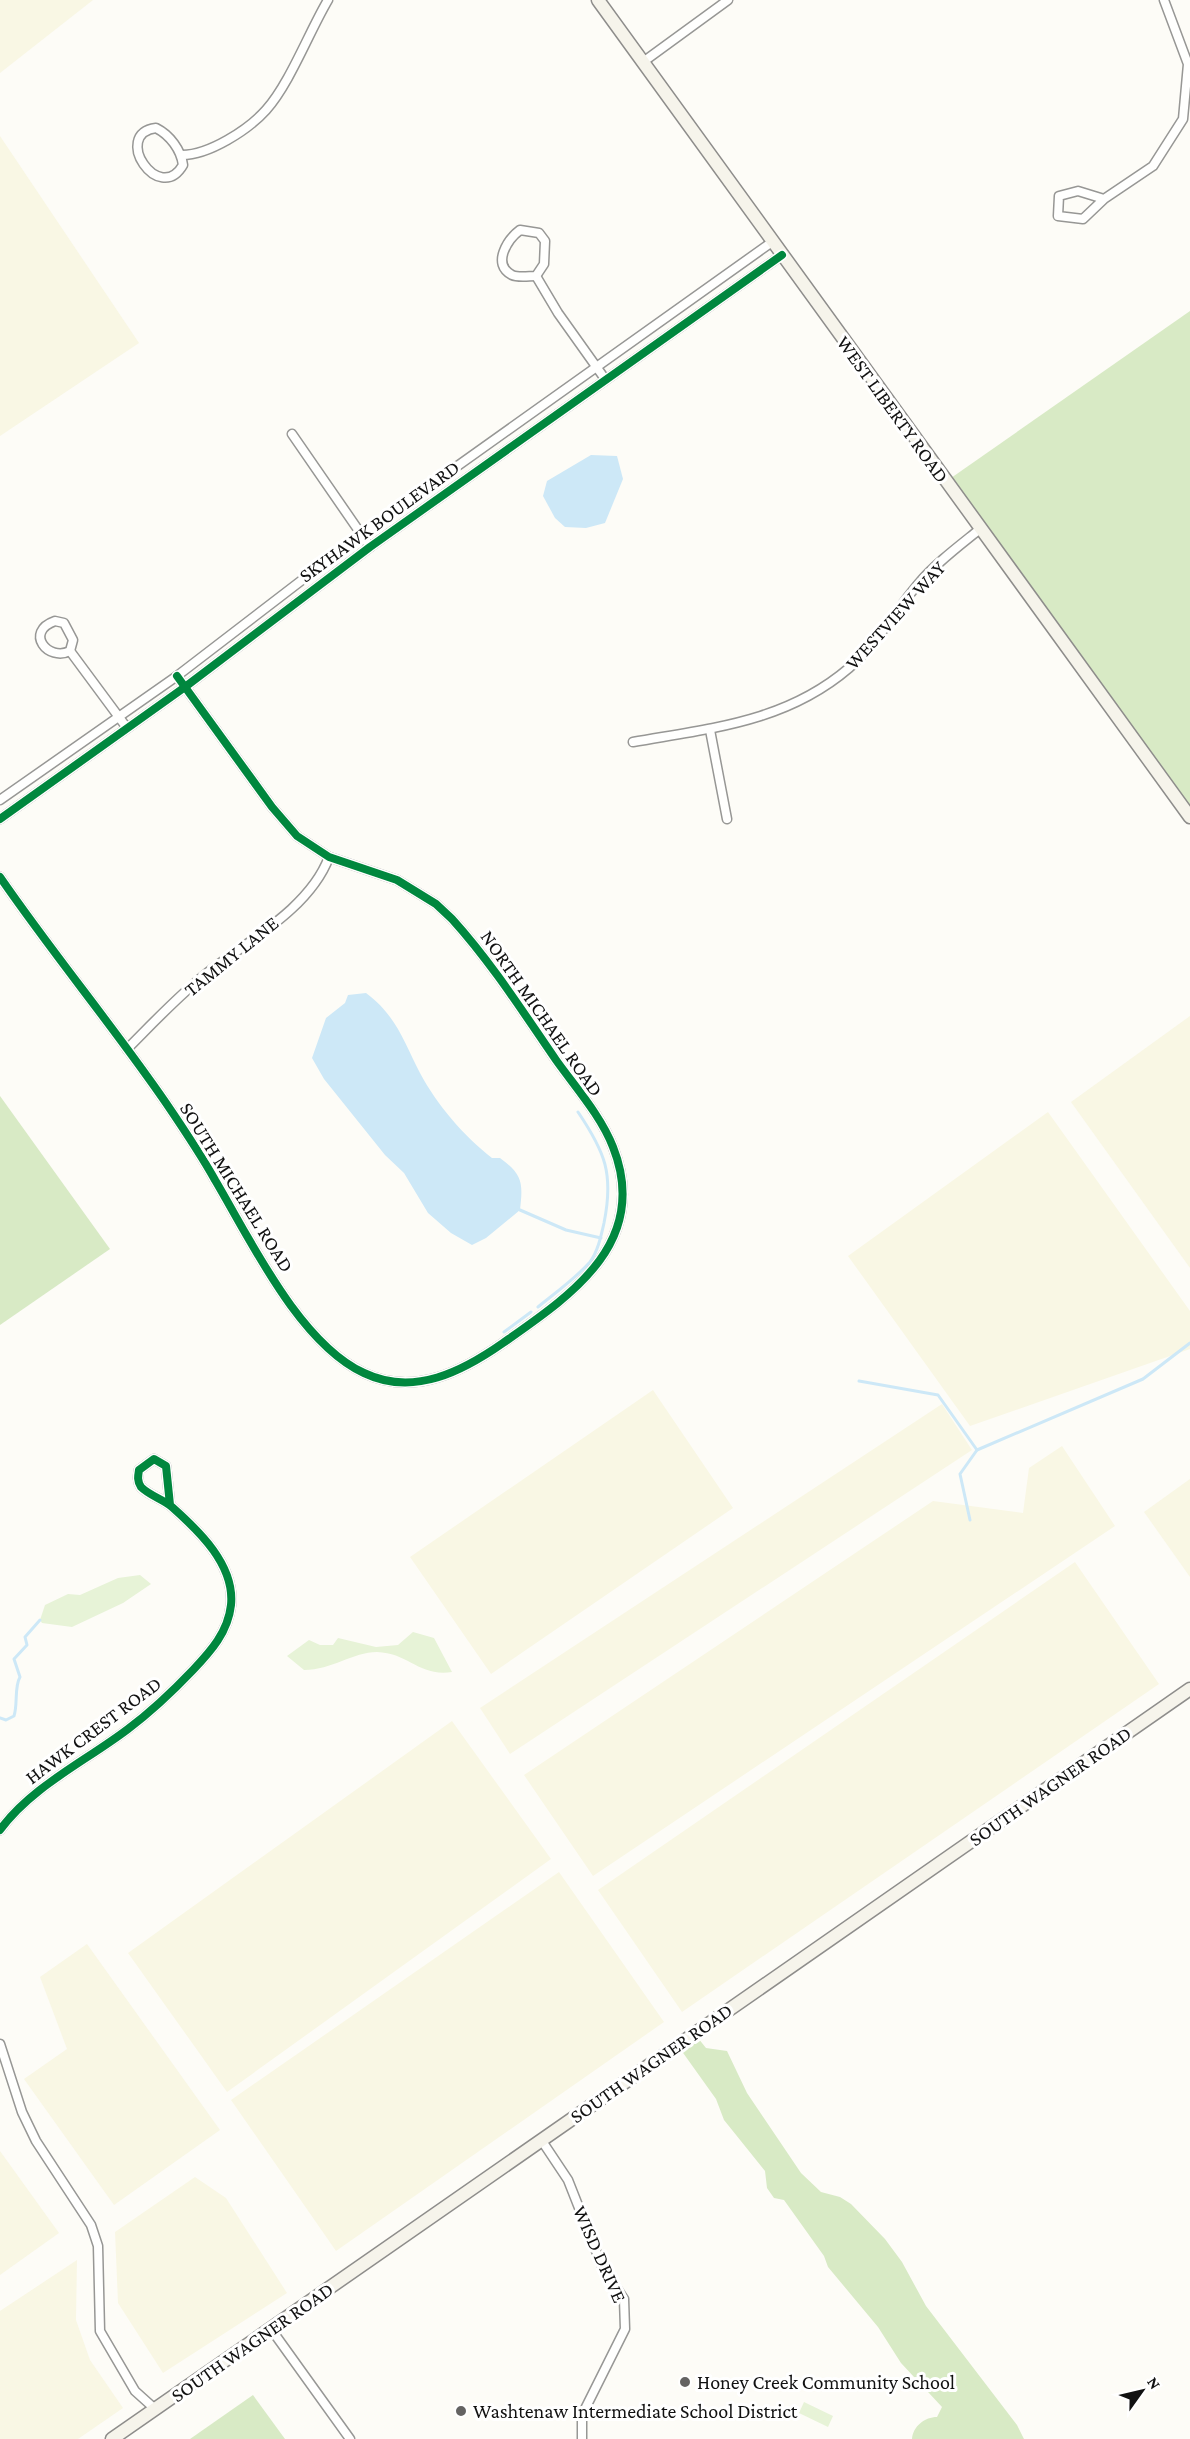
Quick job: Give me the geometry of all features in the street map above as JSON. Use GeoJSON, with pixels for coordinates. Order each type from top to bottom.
{"type":"FeatureCollection","features":[{"type":"Feature","properties":{"kind":"main road","name":"WEST LIBERTY ROAD"},"geometry":{"type":"LineString","coordinates":[[598,0],[1190,817]]}},
{"type":"Feature","properties":{"kind":"main road","name":"SOUTH WAGNER ROAD"},"geometry":{"type":"LineString","coordinates":[[112,2439],[542,2141],[689,2035],[1190,1689]]}},
{"type":"Feature","properties":{"kind":"street"},"geometry":{"type":"LineString","coordinates":[[182,155],[197,155],[212,149],[266,110],[328,0]]}},
{"type":"Feature","properties":{"kind":"street"},"geometry":{"type":"LineString","coordinates":[[643,62],[728,0]]}},
{"type":"Feature","properties":{"kind":"street"},"geometry":{"type":"LineString","coordinates":[[1104,199],[1078,191],[1059,195],[1058,216],[1083,219],[1104,199],[1153,166],[1183,119],[1188,64],[1164,0]]}},
{"type":"Feature","properties":{"kind":"street"},"geometry":{"type":"LineString","coordinates":[[156,128],[165,132],[182,155],[183,165],[178,174],[163,180],[154,175],[138,153],[136,144],[139,136],[147,129],[156,128]]}},
{"type":"Feature","properties":{"kind":"street"},"geometry":{"type":"LineString","coordinates":[[520,230],[538,232],[545,241],[544,264],[537,276],[514,276],[507,271],[503,261],[504,247],[520,230]]}},
{"type":"Feature","properties":{"kind":"street","name":"SKYHAWK BOULEVARD"},"geometry":{"type":"LineString","coordinates":[[0,800],[177,676],[362,534],[772,242]]}},
{"type":"Feature","properties":{"kind":"street","name":"SKYHAWK BOULEVARD"},"geometry":{"type":"LineString","coordinates":[[0,819],[185,687],[370,547],[782,255]]}},
{"type":"Feature","properties":{"kind":"street"},"geometry":{"type":"LineString","coordinates":[[537,276],[558,313],[605,379]]}},
{"type":"Feature","properties":{"kind":"street"},"geometry":{"type":"LineString","coordinates":[[292,434],[370,547]]}},
{"type":"Feature","properties":{"kind":"street","name":"WESTVIEW WAY"},"geometry":{"type":"LineString","coordinates":[[633,742],[710,730],[765,716],[800,701],[843,673],[868,650],[919,583],[980,529]]}},
{"type":"Feature","properties":{"kind":"street"},"geometry":{"type":"LineString","coordinates":[[55,621],[64,623],[73,640],[70,651],[54,653],[47,649],[40,640],[40,632],[45,625],[55,621]]}},
{"type":"Feature","properties":{"kind":"street"},"geometry":{"type":"LineString","coordinates":[[70,651],[127,728]]}},
{"type":"Feature","properties":{"kind":"street","name":"NORTH MICHAEL ROAD"},"geometry":{"type":"LineString","coordinates":[[177,676],[297,836],[329,857],[397,880],[436,904],[452,919],[537,1032],[603,1127],[618,1163],[622,1184],[619,1221],[606,1254],[572,1292],[473,1363]]}},
{"type":"Feature","properties":{"kind":"street"},"geometry":{"type":"LineString","coordinates":[[710,730],[727,819]]}},
{"type":"Feature","properties":{"kind":"street","name":"TAMMY LANE"},"geometry":{"type":"LineString","coordinates":[[127,1049],[196,983],[273,924],[313,884],[329,857]]}},
{"type":"Feature","properties":{"kind":"street","name":"SOUTH MICHAEL ROAD"},"geometry":{"type":"LineString","coordinates":[[0,877],[193,1143],[261,1262],[322,1341],[340,1358],[365,1374],[394,1382],[448,1375],[473,1363]]}},
{"type":"Feature","properties":{"kind":"street","name":"HAWK CREST ROAD"},"geometry":{"type":"LineString","coordinates":[[0,1830],[23,1804],[129,1728],[171,1693],[214,1648],[226,1627],[231,1605],[226,1568],[170,1505],[141,1486],[137,1479],[139,1470],[154,1459],[166,1466],[170,1505]]}},
{"type":"Feature","properties":{"kind":"street"},"geometry":{"type":"LineString","coordinates":[[0,2044],[22,2112],[36,2141],[91,2225],[98,2246],[100,2331],[135,2391],[155,2409]]}},
{"type":"Feature","properties":{"kind":"street","name":"WISD DRIVE"},"geometry":{"type":"LineString","coordinates":[[542,2141],[565,2175],[602,2265],[624,2299],[625,2329],[582,2415],[582,2439]]}},
{"type":"Feature","properties":{"kind":"street"},"geometry":{"type":"LineString","coordinates":[[271,2329],[350,2439]]}},
{"type":"Feature","properties":{"kind":"shaded area"},"geometry":{"type":"Polygon","coordinates":[[[0,0],[93,0],[0,73],[0,0]]]}},
{"type":"Feature","properties":{"kind":"shaded area"},"geometry":{"type":"Polygon","coordinates":[[[0,136],[139,343],[0,436],[0,136]]]}},
{"type":"Feature","properties":{"kind":"shaded area"},"geometry":{"type":"Polygon","coordinates":[[[1190,1016],[1190,1268],[1071,1102],[1190,1016]]]}},
{"type":"Feature","properties":{"kind":"shaded area"},"geometry":{"type":"Polygon","coordinates":[[[1048,1112],[1190,1311],[1190,1349],[970,1426],[848,1256],[1048,1112]]]}},
{"type":"Feature","properties":{"kind":"shaded area"},"geometry":{"type":"Polygon","coordinates":[[[653,1390],[733,1508],[491,1674],[410,1557],[653,1390]]]}},
{"type":"Feature","properties":{"kind":"shaded area"},"geometry":{"type":"Polygon","coordinates":[[[942,1404],[972,1450],[510,1754],[480,1708],[942,1404]]]}},
{"type":"Feature","properties":{"kind":"shaded area"},"geometry":{"type":"Polygon","coordinates":[[[1062,1446],[1115,1526],[593,1876],[524,1775],[933,1501],[1023,1513],[1029,1468],[1062,1446]]]}},
{"type":"Feature","properties":{"kind":"shaded area"},"geometry":{"type":"Polygon","coordinates":[[[1190,1479],[1190,1577],[1144,1512],[1190,1479]]]}},
{"type":"Feature","properties":{"kind":"shaded area"},"geometry":{"type":"Polygon","coordinates":[[[1075,1562],[1159,1684],[682,2012],[598,1890],[1075,1562]]]}},
{"type":"Feature","properties":{"kind":"shaded area"},"geometry":{"type":"Polygon","coordinates":[[[452,1721],[551,1859],[227,2092],[128,1953],[452,1721]]]}},
{"type":"Feature","properties":{"kind":"shaded area"},"geometry":{"type":"Polygon","coordinates":[[[559,1872],[664,2022],[336,2251],[231,2100],[559,1872]]]}},
{"type":"Feature","properties":{"kind":"shaded area"},"geometry":{"type":"Polygon","coordinates":[[[87,1944],[220,2130],[114,2205],[24,2079],[67,2049],[40,1977],[87,1944]]]}},
{"type":"Feature","properties":{"kind":"shaded area"},"geometry":{"type":"Polygon","coordinates":[[[0,2151],[59,2233],[0,2275],[0,2151]]]}},
{"type":"Feature","properties":{"kind":"shaded area"},"geometry":{"type":"Polygon","coordinates":[[[195,2177],[226,2198],[287,2293],[163,2373],[118,2303],[115,2232],[195,2177]]]}},
{"type":"Feature","properties":{"kind":"shaded area"},"geometry":{"type":"Polygon","coordinates":[[[77,2260],[76,2320],[90,2360],[123,2408],[78,2439],[0,2439],[0,2311],[77,2260]]]}},
{"type":"Feature","properties":{"kind":"green space"},"geometry":{"type":"Polygon","coordinates":[[[1190,311],[1190,809],[951,478],[1190,311]]]}},
{"type":"Feature","properties":{"kind":"green space"},"geometry":{"type":"Polygon","coordinates":[[[0,1096],[110,1249],[0,1325],[0,1096]]]}},
{"type":"Feature","properties":{"kind":"green space"},"geometry":{"type":"Polygon","coordinates":[[[140,1575],[151,1584],[123,1603],[72,1627],[42,1623],[40,1620],[45,1605],[68,1594],[80,1595],[118,1578],[140,1575]]]}},
{"type":"Feature","properties":{"kind":"green space"},"geometry":{"type":"Polygon","coordinates":[[[413,1632],[434,1638],[452,1672],[431,1671],[388,1653],[368,1653],[324,1667],[304,1670],[287,1656],[309,1640],[320,1645],[333,1645],[338,1638],[376,1647],[398,1645],[413,1632]]]}},
{"type":"Feature","properties":{"kind":"green space"},"geometry":{"type":"Polygon","coordinates":[[[698,2038],[706,2048],[727,2051],[747,2093],[801,2173],[821,2192],[840,2197],[851,2204],[885,2239],[902,2262],[926,2306],[1017,2425],[1024,2439],[912,2439],[917,2426],[937,2417],[942,2407],[901,2363],[878,2327],[828,2267],[824,2256],[784,2200],[774,2198],[767,2188],[765,2171],[724,2120],[716,2099],[681,2050],[698,2038]]]}},
{"type":"Feature","properties":{"kind":"green space"},"geometry":{"type":"Polygon","coordinates":[[[253,2395],[285,2439],[190,2439],[253,2395]]]}},
{"type":"Feature","properties":{"kind":"green space"},"geometry":{"type":"Polygon","coordinates":[[[804,2402],[833,2416],[828,2427],[799,2413],[804,2402]]]}},
{"type":"Feature","properties":{"kind":"water"},"geometry":{"type":"Polygon","coordinates":[[[591,455],[617,456],[623,479],[605,523],[586,528],[565,527],[555,518],[543,496],[547,481],[591,455]]]}},
{"type":"Feature","properties":{"kind":"water"},"geometry":{"type":"Polygon","coordinates":[[[366,993],[385,1010],[392,1020],[434,1097],[452,1119],[492,1158],[500,1158],[508,1164],[520,1180],[520,1210],[486,1238],[472,1245],[451,1233],[428,1213],[404,1173],[385,1155],[324,1079],[312,1058],[326,1018],[345,1003],[348,995],[366,993]]]}},
{"type":"Feature","properties":{"kind":"waterway"},"geometry":{"type":"LineString","coordinates":[[538,1307],[590,1262],[597,1248],[604,1223],[608,1191],[605,1164],[595,1139],[578,1112]]}},
{"type":"Feature","properties":{"kind":"waterway"},"geometry":{"type":"LineString","coordinates":[[520,1210],[566,1230],[601,1238]]}},
{"type":"Feature","properties":{"kind":"waterway"},"geometry":{"type":"LineString","coordinates":[[504,1332],[531,1312]]}},
{"type":"Feature","properties":{"kind":"waterway"},"geometry":{"type":"LineString","coordinates":[[859,1381],[938,1395],[977,1450],[1143,1379],[1190,1343]]}},
{"type":"Feature","properties":{"kind":"waterway"},"geometry":{"type":"LineString","coordinates":[[970,1520],[960,1474],[977,1450]]}},
{"type":"Feature","properties":{"kind":"waterway"},"geometry":{"type":"LineString","coordinates":[[0,1718],[6,1720],[14,1716],[20,1677],[14,1659],[27,1645],[25,1637],[40,1620]]}},
{"type":"Feature","properties":{"kind":"cycle path"},"geometry":{"type":"LineString","coordinates":[[0,819],[185,687],[370,547],[782,255]]}},
{"type":"Feature","properties":{"kind":"cycle path"},"geometry":{"type":"LineString","coordinates":[[0,877],[172,1112],[278,1287],[318,1338],[340,1359],[364,1373],[383,1380],[401,1382],[437,1378],[488,1353],[529,1325],[577,1286],[597,1263],[613,1239],[621,1212],[622,1181],[613,1147],[595,1113],[480,952],[452,919],[436,904],[397,880],[329,857],[297,836],[272,807],[177,676]]}},
{"type":"Feature","properties":{"kind":"cycle path"},"geometry":{"type":"LineString","coordinates":[[0,1830],[27,1801],[43,1788],[112,1741],[154,1708],[200,1663],[222,1632],[231,1605],[231,1590],[227,1576],[204,1538],[168,1504],[141,1487],[138,1481],[139,1470],[154,1459],[166,1466],[170,1505]]}},
{"type":"Feature","properties":{"kind":"place","name":"Honey Creek Community School"},"geometry":{"type":"Point","coordinates":[685,2382]}},
{"type":"Feature","properties":{"kind":"place","name":"Washtenaw Intermediate School District"},"geometry":{"type":"Point","coordinates":[461,2411]}}]}
